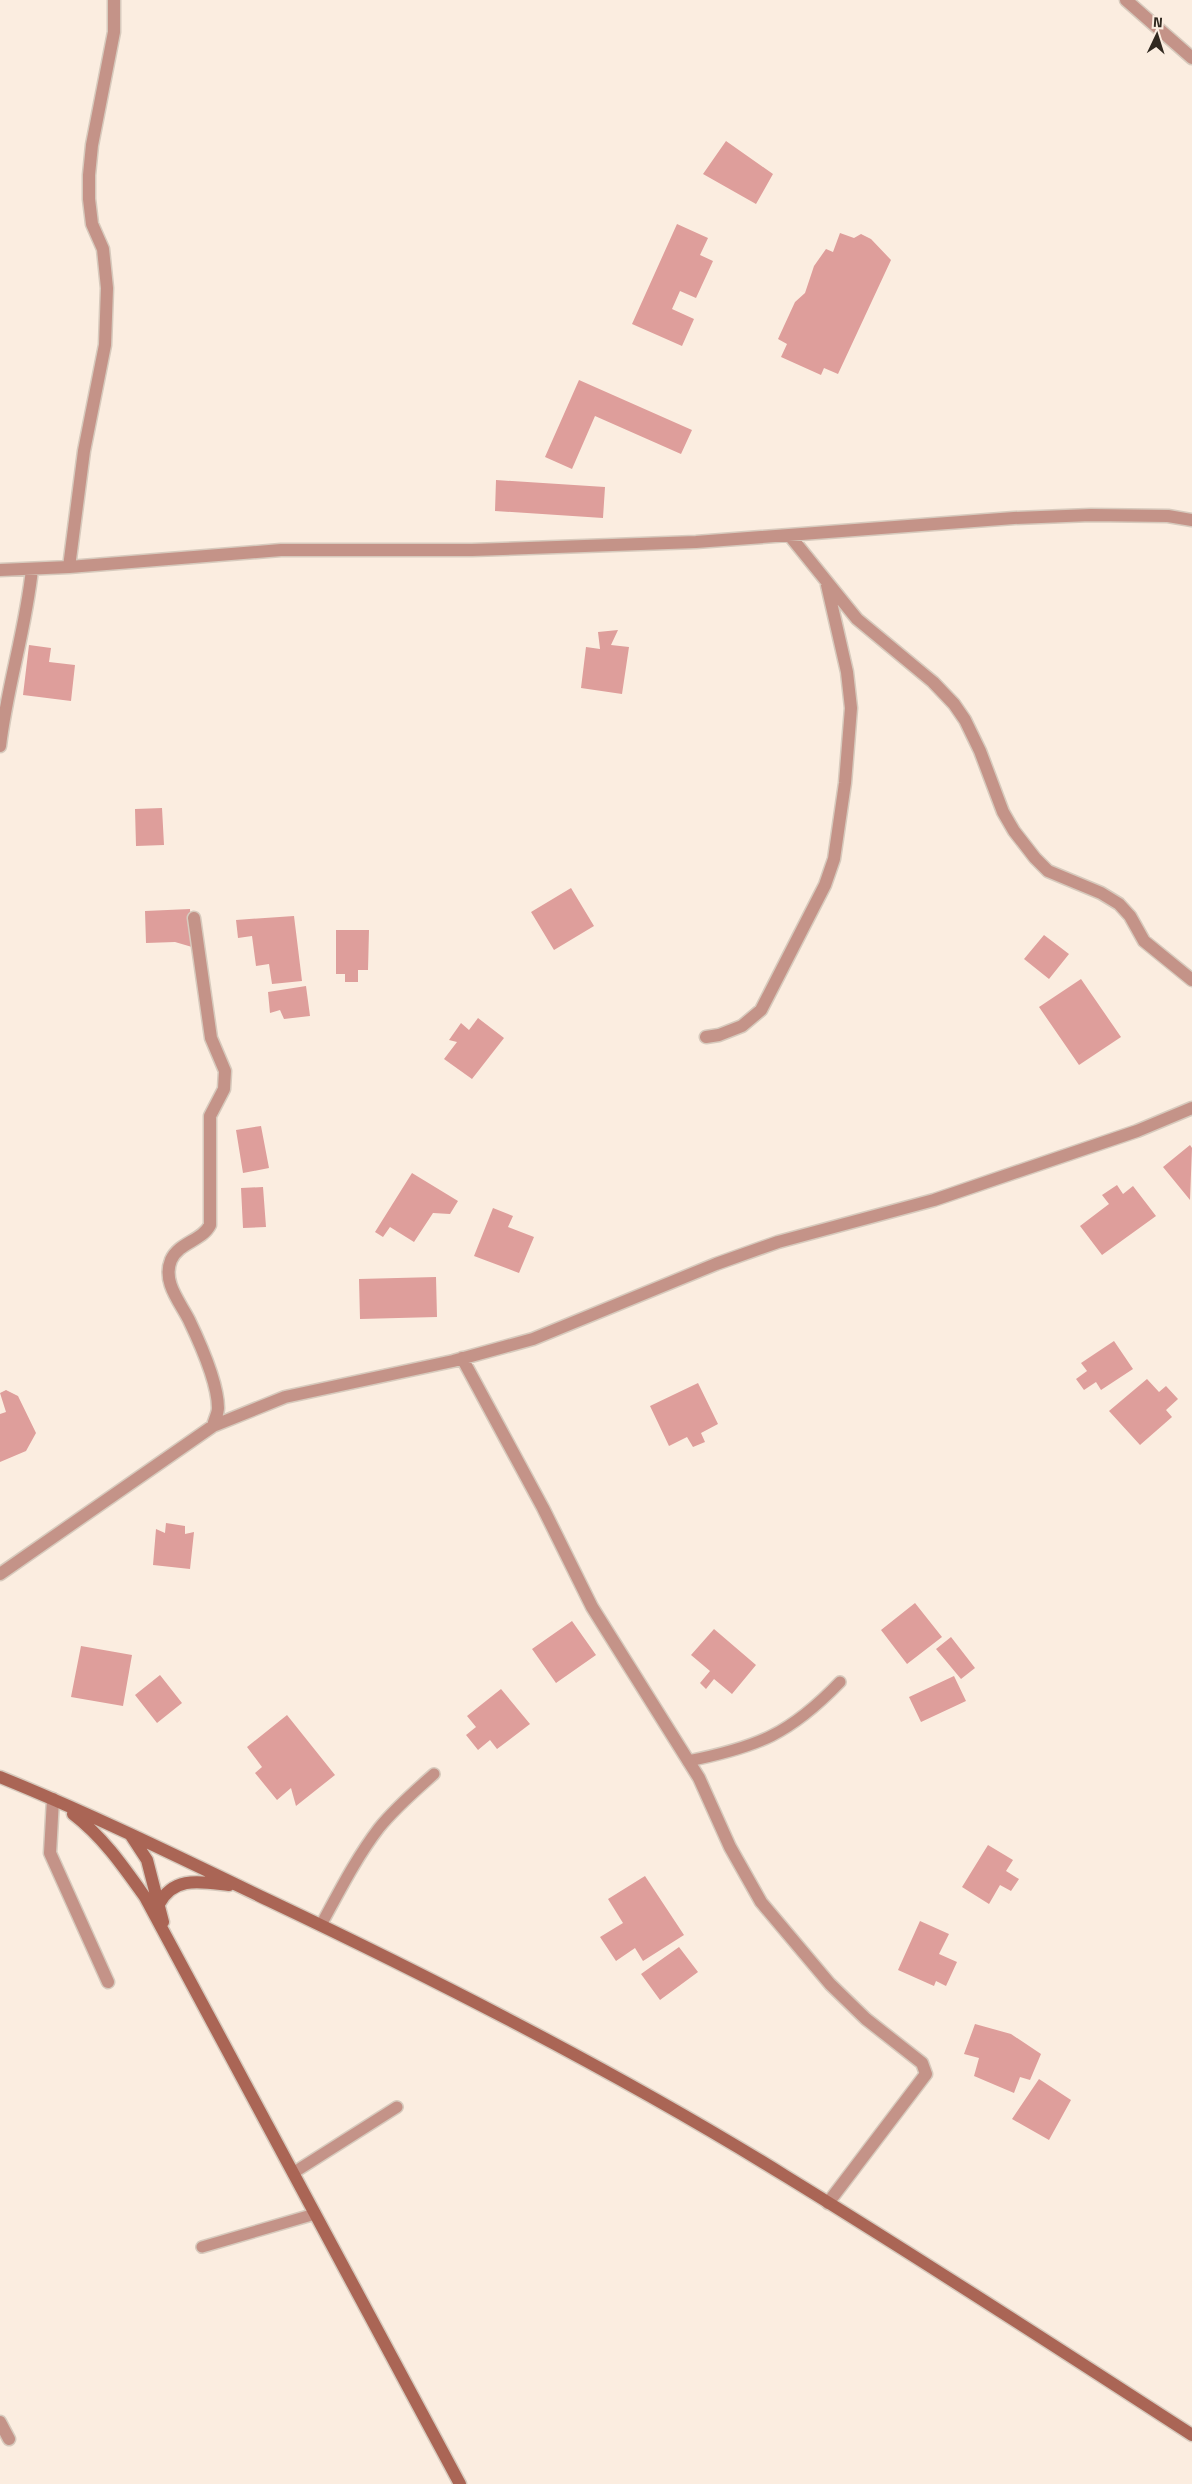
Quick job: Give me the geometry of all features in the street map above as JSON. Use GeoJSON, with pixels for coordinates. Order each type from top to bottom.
{"type":"FeatureCollection","features":[{"type":"Feature","properties":{"kind":"main road"},"geometry":{"type":"LineString","coordinates":[[0,1777],[130,1834],[321,1925],[466,1997],[647,2096],[828,2203],[1192,2435]]}},
{"type":"Feature","properties":{"kind":"main road"},"geometry":{"type":"LineString","coordinates":[[53,1799],[89,1826],[115,1854],[145,1897],[460,2484]]}},
{"type":"Feature","properties":{"kind":"main road"},"geometry":{"type":"LineString","coordinates":[[130,1834],[146,1860],[167,1936]]}},
{"type":"Feature","properties":{"kind":"main road"},"geometry":{"type":"LineString","coordinates":[[159,1904],[166,1891],[182,1883],[207,1882],[240,1886]]}},
{"type":"Feature","properties":{"kind":"street"},"geometry":{"type":"LineString","coordinates":[[69,567],[84,451],[105,344],[107,288],[103,249],[92,224],[89,175],[92,145],[114,32],[114,0]]}},
{"type":"Feature","properties":{"kind":"street"},"geometry":{"type":"LineString","coordinates":[[1126,0],[1192,58]]}},
{"type":"Feature","properties":{"kind":"street"},"geometry":{"type":"LineString","coordinates":[[0,570],[69,567],[281,550],[472,550],[790,536],[1014,518],[1091,515],[1168,516],[1192,520]]}},
{"type":"Feature","properties":{"kind":"street"},"geometry":{"type":"LineString","coordinates":[[790,536],[857,619],[926,676],[954,704],[965,720],[980,751],[1003,812],[1014,831],[1035,858],[1048,871],[1101,893],[1119,904],[1130,916],[1144,941],[1192,980]]}},
{"type":"Feature","properties":{"kind":"street"},"geometry":{"type":"LineString","coordinates":[[0,746],[4,713],[28,602],[32,569]]}},
{"type":"Feature","properties":{"kind":"street"},"geometry":{"type":"LineString","coordinates":[[706,1036],[719,1034],[742,1026],[761,1010],[821,892],[834,858],[845,783],[850,708],[847,672],[826,581]]}},
{"type":"Feature","properties":{"kind":"street"},"geometry":{"type":"LineString","coordinates":[[194,918],[211,1038],[225,1072],[224,1089],[210,1116],[210,1225],[206,1233],[178,1250],[171,1261],[168,1278],[190,1321],[216,1388],[218,1409],[213,1426]]}},
{"type":"Feature","properties":{"kind":"street"},"geometry":{"type":"LineString","coordinates":[[0,1574],[213,1426],[285,1397],[462,1358],[533,1338],[716,1264],[778,1242],[934,1200],[1137,1131],[1192,1108]]}},
{"type":"Feature","properties":{"kind":"street"},"geometry":{"type":"LineString","coordinates":[[462,1358],[543,1508],[592,1607],[699,1778],[730,1848],[761,1902],[830,1984],[866,2019],[926,2068],[926,2074],[828,2203]]}},
{"type":"Feature","properties":{"kind":"street"},"geometry":{"type":"LineString","coordinates":[[53,1799],[50,1853],[108,1982]]}},
{"type":"Feature","properties":{"kind":"street"},"geometry":{"type":"LineString","coordinates":[[0,2422],[9,2439]]}},
{"type":"Feature","properties":{"kind":"lane"},"geometry":{"type":"LineString","coordinates":[[688,1761],[742,1749],[770,1738],[808,1712],[840,1682]]}},
{"type":"Feature","properties":{"kind":"lane"},"geometry":{"type":"LineString","coordinates":[[321,1925],[365,1847],[405,1800],[434,1774]]}},
{"type":"Feature","properties":{"kind":"lane"},"geometry":{"type":"LineString","coordinates":[[293,2173],[397,2108]]}},
{"type":"Feature","properties":{"kind":"lane"},"geometry":{"type":"LineString","coordinates":[[202,2247],[315,2214]]}},
{"type":"Feature","properties":{"kind":"building"},"geometry":{"type":"Polygon","coordinates":[[[726,141],[773,174],[756,204],[703,174],[726,141]]]}},
{"type":"Feature","properties":{"kind":"building"},"geometry":{"type":"Polygon","coordinates":[[[677,224],[708,238],[700,255],[713,261],[696,298],[680,291],[672,309],[694,319],[682,346],[632,324],[677,224]]]}},
{"type":"Feature","properties":{"kind":"building"},"geometry":{"type":"Polygon","coordinates":[[[840,233],[854,238],[861,234],[871,239],[891,260],[838,374],[824,368],[821,375],[781,357],[787,344],[778,339],[795,302],[805,293],[814,266],[826,249],[833,252],[840,233]]]}},
{"type":"Feature","properties":{"kind":"building"},"geometry":{"type":"Polygon","coordinates":[[[579,380],[692,430],[681,454],[595,416],[572,469],[545,457],[579,380]]]}},
{"type":"Feature","properties":{"kind":"building"},"geometry":{"type":"Polygon","coordinates":[[[496,480],[605,487],[603,518],[495,511],[496,480]]]}},
{"type":"Feature","properties":{"kind":"building"},"geometry":{"type":"Polygon","coordinates":[[[618,630],[611,645],[629,647],[622,694],[581,688],[586,647],[600,649],[598,632],[618,630]]]}},
{"type":"Feature","properties":{"kind":"building"},"geometry":{"type":"Polygon","coordinates":[[[29,645],[51,648],[49,662],[75,665],[71,701],[23,695],[29,645]]]}},
{"type":"Feature","properties":{"kind":"building"},"geometry":{"type":"Polygon","coordinates":[[[162,808],[164,845],[136,846],[135,809],[162,808]]]}},
{"type":"Feature","properties":{"kind":"building"},"geometry":{"type":"Polygon","coordinates":[[[571,888],[594,926],[554,950],[531,912],[571,888]]]}},
{"type":"Feature","properties":{"kind":"building"},"geometry":{"type":"Polygon","coordinates":[[[190,909],[192,947],[175,942],[146,943],[145,911],[190,909]]]}},
{"type":"Feature","properties":{"kind":"building"},"geometry":{"type":"Polygon","coordinates":[[[294,916],[302,981],[272,984],[269,964],[256,966],[252,936],[238,938],[236,920],[294,916]]]}},
{"type":"Feature","properties":{"kind":"building"},"geometry":{"type":"Polygon","coordinates":[[[336,930],[369,930],[368,970],[358,970],[358,982],[345,982],[345,974],[336,974],[336,930]]]}},
{"type":"Feature","properties":{"kind":"building"},"geometry":{"type":"Polygon","coordinates":[[[1044,935],[1069,954],[1049,979],[1024,959],[1044,935]]]}},
{"type":"Feature","properties":{"kind":"building"},"geometry":{"type":"Polygon","coordinates":[[[1081,979],[1121,1037],[1079,1065],[1039,1007],[1081,979]]]}},
{"type":"Feature","properties":{"kind":"building"},"geometry":{"type":"Polygon","coordinates":[[[306,986],[310,1016],[284,1019],[280,1010],[270,1013],[268,992],[306,986]]]}},
{"type":"Feature","properties":{"kind":"building"},"geometry":{"type":"Polygon","coordinates":[[[478,1018],[504,1038],[472,1079],[444,1059],[457,1042],[449,1040],[461,1023],[469,1030],[478,1018]]]}},
{"type":"Feature","properties":{"kind":"building"},"geometry":{"type":"Polygon","coordinates":[[[261,1126],[269,1168],[243,1173],[236,1130],[261,1126]]]}},
{"type":"Feature","properties":{"kind":"building"},"geometry":{"type":"Polygon","coordinates":[[[1190,1145],[1192,1148],[1190,1200],[1163,1167],[1190,1145]]]}},
{"type":"Feature","properties":{"kind":"building"},"geometry":{"type":"Polygon","coordinates":[[[412,1173],[458,1201],[450,1214],[433,1213],[414,1242],[390,1227],[383,1237],[375,1232],[412,1173]]]}},
{"type":"Feature","properties":{"kind":"building"},"geometry":{"type":"Polygon","coordinates":[[[1117,1185],[1123,1194],[1133,1186],[1156,1216],[1102,1255],[1080,1226],[1109,1204],[1102,1195],[1117,1185]]]}},
{"type":"Feature","properties":{"kind":"building"},"geometry":{"type":"Polygon","coordinates":[[[263,1187],[266,1227],[243,1228],[241,1188],[263,1187]]]}},
{"type":"Feature","properties":{"kind":"building"},"geometry":{"type":"Polygon","coordinates":[[[493,1208],[513,1216],[508,1227],[534,1237],[519,1273],[474,1256],[493,1208]]]}},
{"type":"Feature","properties":{"kind":"building"},"geometry":{"type":"Polygon","coordinates":[[[436,1277],[437,1317],[360,1319],[359,1279],[436,1277]]]}},
{"type":"Feature","properties":{"kind":"building"},"geometry":{"type":"Polygon","coordinates":[[[1114,1341],[1133,1369],[1101,1390],[1096,1382],[1084,1390],[1076,1379],[1087,1371],[1081,1363],[1114,1341]]]}},
{"type":"Feature","properties":{"kind":"building"},"geometry":{"type":"Polygon","coordinates":[[[1147,1379],[1159,1392],[1166,1386],[1178,1399],[1166,1410],[1172,1417],[1140,1445],[1109,1411],[1147,1379]]]}},
{"type":"Feature","properties":{"kind":"building"},"geometry":{"type":"Polygon","coordinates":[[[698,1383],[718,1424],[701,1433],[705,1442],[693,1447],[687,1437],[669,1446],[650,1406],[698,1383]]]}},
{"type":"Feature","properties":{"kind":"building"},"geometry":{"type":"Polygon","coordinates":[[[6,1390],[18,1396],[36,1433],[26,1451],[0,1462],[0,1414],[6,1412],[0,1393],[6,1390]]]}},
{"type":"Feature","properties":{"kind":"building"},"geometry":{"type":"Polygon","coordinates":[[[166,1523],[185,1526],[185,1534],[194,1532],[190,1569],[153,1565],[156,1529],[165,1533],[166,1523]]]}},
{"type":"Feature","properties":{"kind":"building"},"geometry":{"type":"Polygon","coordinates":[[[915,1603],[942,1637],[907,1664],[881,1630],[915,1603]]]}},
{"type":"Feature","properties":{"kind":"building"},"geometry":{"type":"Polygon","coordinates":[[[572,1621],[596,1655],[556,1683],[532,1649],[572,1621]]]}},
{"type":"Feature","properties":{"kind":"building"},"geometry":{"type":"Polygon","coordinates":[[[714,1629],[756,1665],[732,1694],[714,1679],[706,1689],[700,1683],[710,1671],[691,1655],[714,1629]]]}},
{"type":"Feature","properties":{"kind":"building"},"geometry":{"type":"Polygon","coordinates":[[[951,1637],[975,1668],[961,1679],[936,1649],[951,1637]]]}},
{"type":"Feature","properties":{"kind":"building"},"geometry":{"type":"Polygon","coordinates":[[[81,1646],[132,1655],[123,1706],[71,1697],[81,1646]]]}},
{"type":"Feature","properties":{"kind":"building"},"geometry":{"type":"Polygon","coordinates":[[[160,1675],[182,1703],[157,1723],[135,1695],[160,1675]]]}},
{"type":"Feature","properties":{"kind":"building"},"geometry":{"type":"Polygon","coordinates":[[[954,1676],[966,1701],[921,1722],[909,1697],[954,1676]]]}},
{"type":"Feature","properties":{"kind":"building"},"geometry":{"type":"Polygon","coordinates":[[[501,1689],[530,1724],[497,1749],[490,1740],[478,1750],[466,1735],[476,1727],[467,1716],[501,1689]]]}},
{"type":"Feature","properties":{"kind":"building"},"geometry":{"type":"Polygon","coordinates":[[[287,1715],[335,1775],[296,1806],[291,1788],[277,1800],[255,1773],[262,1767],[247,1747],[287,1715]]]}},
{"type":"Feature","properties":{"kind":"building"},"geometry":{"type":"Polygon","coordinates":[[[988,1845],[1013,1860],[1006,1871],[1019,1879],[1011,1891],[1000,1885],[989,1904],[962,1887],[988,1845]]]}},
{"type":"Feature","properties":{"kind":"building"},"geometry":{"type":"Polygon","coordinates":[[[645,1876],[684,1935],[643,1961],[635,1948],[616,1961],[600,1937],[623,1923],[608,1899],[645,1876]]]}},
{"type":"Feature","properties":{"kind":"building"},"geometry":{"type":"Polygon","coordinates":[[[920,1921],[949,1934],[939,1954],[957,1962],[946,1986],[936,1981],[934,1986],[898,1970],[920,1921]]]}},
{"type":"Feature","properties":{"kind":"building"},"geometry":{"type":"Polygon","coordinates":[[[679,1947],[698,1972],[660,2000],[641,1974],[679,1947]]]}},
{"type":"Feature","properties":{"kind":"building"},"geometry":{"type":"Polygon","coordinates":[[[975,2024],[1011,2034],[1041,2054],[1030,2080],[1020,2077],[1014,2093],[974,2076],[979,2058],[964,2054],[975,2024]]]}},
{"type":"Feature","properties":{"kind":"building"},"geometry":{"type":"Polygon","coordinates":[[[1039,2079],[1071,2100],[1049,2140],[1012,2119],[1039,2079]]]}}]}
